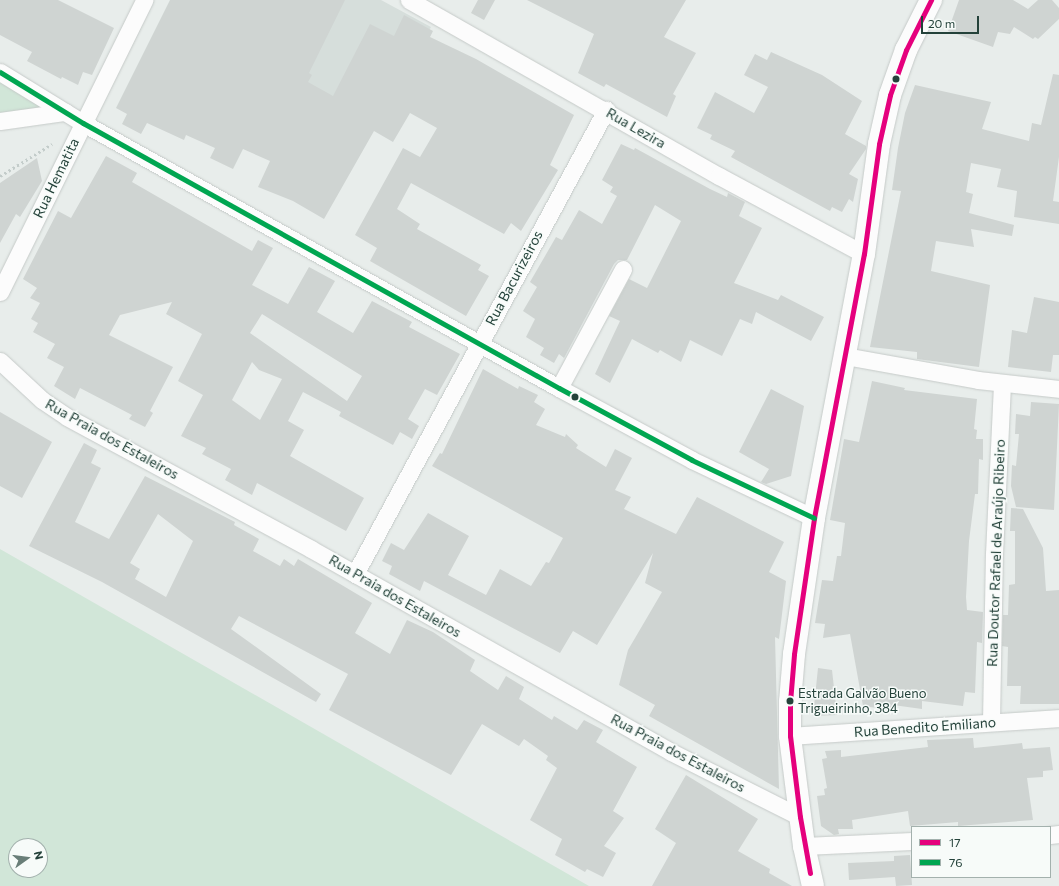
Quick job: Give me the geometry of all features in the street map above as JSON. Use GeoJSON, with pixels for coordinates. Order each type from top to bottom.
{"type":"FeatureCollection","features":[{"type":"Feature","properties":{"kind":"street","name":"Rua Hematita"},"geometry":{"type":"LineString","coordinates":[[0,292],[144,0]]}},
{"type":"Feature","properties":{"kind":"street","name":"Rua Lezira"},"geometry":{"type":"LineString","coordinates":[[409,0],[606,110],[719,176],[864,254]]}},
{"type":"Feature","properties":{"kind":"street"},"geometry":{"type":"LineString","coordinates":[[813,886],[804,846],[790,736],[790,702],[794,654],[814,518],[864,254],[880,144],[890,96],[906,50],[931,0]]}},
{"type":"Feature","properties":{"kind":"street"},"geometry":{"type":"LineString","coordinates":[[0,72],[65,112],[82,126],[559,388],[692,460],[814,518]]}},
{"type":"Feature","properties":{"kind":"street","name":"Rua Bacurizeiros"},"geometry":{"type":"LineString","coordinates":[[355,574],[606,110]]}},
{"type":"Feature","properties":{"kind":"street"},"geometry":{"type":"LineString","coordinates":[[0,121],[65,112]]}},
{"type":"Feature","properties":{"kind":"street"},"geometry":{"type":"LineString","coordinates":[[559,388],[623,269]]}},
{"type":"Feature","properties":{"kind":"street"},"geometry":{"type":"LineString","coordinates":[[845,356],[1002,383],[1059,389]]}},
{"type":"Feature","properties":{"kind":"street","name":"Rua Praia dos Estaleiros"},"geometry":{"type":"LineString","coordinates":[[0,361],[42,400],[67,417],[355,574],[672,752],[800,817]]}},
{"type":"Feature","properties":{"kind":"street","name":"Rua Doutor Rafael de Araújo Ribeiro"},"geometry":{"type":"LineString","coordinates":[[991,722],[994,554],[1002,383]]}},
{"type":"Feature","properties":{"kind":"street","name":"Rua Benedito Emiliano"},"geometry":{"type":"LineString","coordinates":[[790,736],[1059,718]]}},
{"type":"Feature","properties":{"kind":"street"},"geometry":{"type":"LineString","coordinates":[[804,846],[911,841]]}},
{"type":"Feature","properties":{"kind":"path"},"geometry":{"type":"LineString","coordinates":[[0,176],[82,126]]}},
{"type":"Feature","properties":{"kind":"shaded area"},"geometry":{"type":"Polygon","coordinates":[[[206,0],[381,0],[431,27],[378,126],[193,25],[206,0]]]}},
{"type":"Feature","properties":{"kind":"green space"},"geometry":{"type":"Polygon","coordinates":[[[0,72],[65,112],[0,121],[0,72]]]}},
{"type":"Feature","properties":{"kind":"green space"},"geometry":{"type":"Polygon","coordinates":[[[0,549],[589,886],[0,886],[0,549]]]}},
{"type":"Feature","properties":{"kind":"building"},"geometry":{"type":"Polygon","coordinates":[[[0,0],[58,0],[114,28],[92,75],[83,72],[78,85],[62,77],[61,79],[27,61],[32,52],[0,35],[0,0]]]}},
{"type":"Feature","properties":{"kind":"building"},"geometry":{"type":"Polygon","coordinates":[[[170,0],[345,0],[309,73],[312,75],[308,82],[333,96],[370,24],[394,36],[404,15],[433,31],[430,37],[476,59],[574,115],[550,165],[558,170],[521,231],[511,223],[504,234],[411,183],[397,209],[420,224],[417,229],[481,265],[478,270],[489,276],[466,316],[370,261],[377,248],[355,235],[403,148],[420,157],[437,128],[410,113],[393,142],[374,131],[324,219],[293,201],[258,187],[270,161],[243,149],[233,169],[210,158],[215,148],[186,135],[184,140],[147,123],[141,134],[122,124],[127,114],[116,108],[170,0]]]}},
{"type":"Feature","properties":{"kind":"building"},"geometry":{"type":"Polygon","coordinates":[[[478,0],[495,0],[484,20],[471,13],[478,0]]]}},
{"type":"Feature","properties":{"kind":"building"},"geometry":{"type":"Polygon","coordinates":[[[527,0],[686,0],[664,37],[696,53],[673,94],[676,96],[667,117],[606,84],[604,87],[578,73],[594,34],[527,0]]]}},
{"type":"Feature","properties":{"kind":"building"},"geometry":{"type":"Polygon","coordinates":[[[959,0],[1013,0],[1028,9],[1038,0],[1052,0],[1059,8],[1059,19],[1038,39],[1035,37],[1033,39],[1014,27],[1010,34],[998,32],[993,47],[948,31],[959,0]]]}},
{"type":"Feature","properties":{"kind":"building"},"geometry":{"type":"Polygon","coordinates":[[[771,52],[822,75],[862,101],[845,134],[866,146],[866,149],[849,174],[858,179],[853,202],[849,199],[842,212],[832,207],[830,211],[731,157],[735,151],[710,139],[712,135],[697,128],[715,92],[754,113],[768,87],[744,75],[755,54],[767,60],[771,52]]]}},
{"type":"Feature","properties":{"kind":"building"},"geometry":{"type":"Polygon","coordinates":[[[1053,74],[1059,75],[1059,157],[1053,201],[1059,202],[1059,224],[1014,217],[1017,191],[997,187],[1001,169],[971,163],[966,192],[973,194],[969,213],[1014,225],[1012,236],[971,229],[974,247],[936,241],[931,271],[990,285],[979,367],[917,359],[917,352],[870,347],[901,191],[892,190],[898,148],[905,113],[915,85],[991,102],[982,129],[1029,141],[1032,123],[1041,125],[1053,74]]]}},
{"type":"Feature","properties":{"kind":"building"},"geometry":{"type":"Polygon","coordinates":[[[621,144],[634,150],[635,148],[727,197],[728,193],[745,202],[739,216],[762,228],[734,283],[778,300],[781,295],[824,317],[811,341],[756,312],[752,324],[740,319],[722,356],[690,340],[681,362],[660,350],[658,353],[632,339],[610,383],[595,374],[620,321],[609,316],[629,279],[647,288],[681,221],[655,205],[627,260],[618,260],[614,264],[564,358],[559,354],[554,363],[540,355],[544,348],[526,337],[535,319],[523,311],[537,287],[530,282],[556,237],[562,240],[579,210],[602,224],[617,196],[610,192],[613,187],[602,180],[621,144]]]}},
{"type":"Feature","properties":{"kind":"building"},"geometry":{"type":"Polygon","coordinates":[[[106,156],[137,173],[132,182],[252,251],[258,240],[273,248],[252,285],[288,304],[309,267],[335,281],[317,312],[353,333],[372,301],[412,322],[409,327],[460,354],[437,395],[425,389],[408,419],[419,426],[412,439],[400,432],[393,445],[339,416],[341,412],[303,392],[288,421],[304,430],[290,456],[364,498],[346,531],[257,483],[252,495],[225,480],[231,469],[202,454],[206,448],[181,436],[203,395],[178,381],[202,334],[166,314],[172,302],[120,315],[109,335],[173,367],[150,411],[153,413],[145,427],[129,419],[132,415],[80,388],[75,399],[54,386],[64,367],[47,358],[55,344],[33,332],[38,323],[31,319],[40,303],[30,298],[37,288],[23,279],[58,211],[71,218],[106,156]],[[262,314],[250,333],[347,401],[362,376],[262,314]],[[252,362],[232,400],[260,420],[282,379],[259,370],[252,362]]]}},
{"type":"Feature","properties":{"kind":"building"},"geometry":{"type":"Polygon","coordinates":[[[37,158],[42,181],[20,217],[16,214],[0,243],[0,183],[37,158]]]}},
{"type":"Feature","properties":{"kind":"building"},"geometry":{"type":"Polygon","coordinates":[[[1034,297],[1059,302],[1059,355],[1053,355],[1051,372],[1008,367],[1012,330],[1027,333],[1034,297]]]}},
{"type":"Feature","properties":{"kind":"building"},"geometry":{"type":"Polygon","coordinates":[[[483,369],[518,389],[519,386],[538,395],[534,402],[545,409],[536,425],[565,437],[566,434],[578,445],[576,448],[606,467],[615,449],[632,458],[615,490],[631,497],[624,509],[676,534],[697,497],[784,542],[769,572],[786,581],[779,639],[775,637],[779,789],[649,716],[655,705],[619,685],[628,650],[662,592],[645,583],[653,553],[597,645],[573,631],[560,653],[424,581],[420,591],[389,574],[392,566],[382,561],[391,543],[404,550],[428,513],[469,536],[448,575],[486,595],[500,569],[531,586],[546,562],[549,563],[563,538],[432,466],[440,453],[442,454],[483,369]]]}},
{"type":"Feature","properties":{"kind":"building"},"geometry":{"type":"Polygon","coordinates":[[[872,381],[905,388],[904,390],[977,399],[974,429],[977,430],[976,439],[983,439],[983,460],[979,459],[978,494],[975,494],[969,541],[966,597],[967,610],[983,612],[982,643],[977,642],[975,693],[965,692],[963,706],[922,701],[922,709],[893,705],[892,710],[863,706],[850,634],[823,638],[825,624],[815,623],[822,580],[833,581],[837,556],[841,556],[845,523],[830,520],[844,439],[859,442],[872,381]]]}},
{"type":"Feature","properties":{"kind":"building"},"geometry":{"type":"Polygon","coordinates":[[[771,389],[804,406],[791,476],[766,484],[761,482],[769,469],[739,452],[771,389]]]}},
{"type":"Feature","properties":{"kind":"building"},"geometry":{"type":"Polygon","coordinates":[[[1031,402],[1059,404],[1054,510],[1016,507],[1011,486],[1012,465],[1016,466],[1019,434],[1015,434],[1016,414],[1030,416],[1031,402]]]}},
{"type":"Feature","properties":{"kind":"building"},"geometry":{"type":"Polygon","coordinates":[[[0,412],[52,442],[22,498],[0,486],[0,412]]]}},
{"type":"Feature","properties":{"kind":"building"},"geometry":{"type":"Polygon","coordinates":[[[84,443],[97,450],[91,463],[101,468],[75,522],[109,539],[145,476],[235,522],[234,525],[259,539],[253,551],[280,566],[284,559],[294,566],[298,559],[372,603],[355,633],[390,654],[407,620],[433,632],[475,660],[470,671],[498,690],[506,676],[524,687],[519,699],[552,720],[554,716],[577,730],[584,720],[603,730],[596,742],[637,767],[613,811],[624,818],[604,846],[616,853],[603,877],[587,869],[585,872],[555,855],[562,839],[530,820],[557,768],[546,760],[548,756],[524,739],[519,746],[482,724],[451,775],[329,710],[348,674],[239,616],[231,629],[321,694],[316,702],[102,582],[29,546],[84,443]],[[158,514],[130,563],[140,569],[135,579],[166,597],[193,541],[158,514]]]}},
{"type":"Feature","properties":{"kind":"building"},"geometry":{"type":"Polygon","coordinates":[[[1011,508],[1023,509],[1043,548],[1046,591],[1059,590],[1059,704],[1020,704],[1021,686],[1007,686],[1008,647],[1002,646],[1003,615],[1008,615],[1009,585],[1015,584],[1015,531],[1010,531],[1011,508]]]}},
{"type":"Feature","properties":{"kind":"building"},"geometry":{"type":"Polygon","coordinates":[[[818,668],[832,670],[837,715],[813,716],[818,668]]]}},
{"type":"Feature","properties":{"kind":"building"},"geometry":{"type":"Polygon","coordinates":[[[973,738],[974,748],[1022,743],[1023,749],[1050,747],[1053,770],[1043,771],[1043,777],[1027,778],[1033,820],[958,826],[958,822],[910,826],[908,811],[852,820],[853,829],[838,829],[839,834],[834,835],[821,826],[817,796],[825,795],[824,789],[827,788],[822,759],[827,758],[825,751],[841,750],[841,757],[928,747],[927,740],[973,738]]]}},
{"type":"Feature","properties":{"kind":"building"},"geometry":{"type":"Polygon","coordinates":[[[686,775],[758,819],[738,851],[770,869],[769,873],[792,886],[652,886],[676,843],[655,829],[686,775]]]}},
{"type":"Feature","properties":{"kind":"building"},"geometry":{"type":"Polygon","coordinates":[[[910,855],[912,885],[896,886],[895,877],[849,880],[848,863],[894,861],[894,856],[910,855]]]}},
{"type":"Feature","properties":{"kind":"transit line","name":"17"},"geometry":{"type":"LineString","coordinates":[[810,873],[800,817],[790,736],[790,702],[794,654],[814,518],[864,254],[879,144],[890,95],[906,50],[931,0]]}},
{"type":"Feature","properties":{"kind":"transit line","name":"76"},"geometry":{"type":"LineString","coordinates":[[0,72],[83,123],[559,388],[692,460],[814,518]]}},
{"type":"Feature","properties":{"kind":"place","name":"Estrada Galvão Bueno Trigueirinho, 384"},"geometry":{"type":"Point","coordinates":[790,701]}}]}
